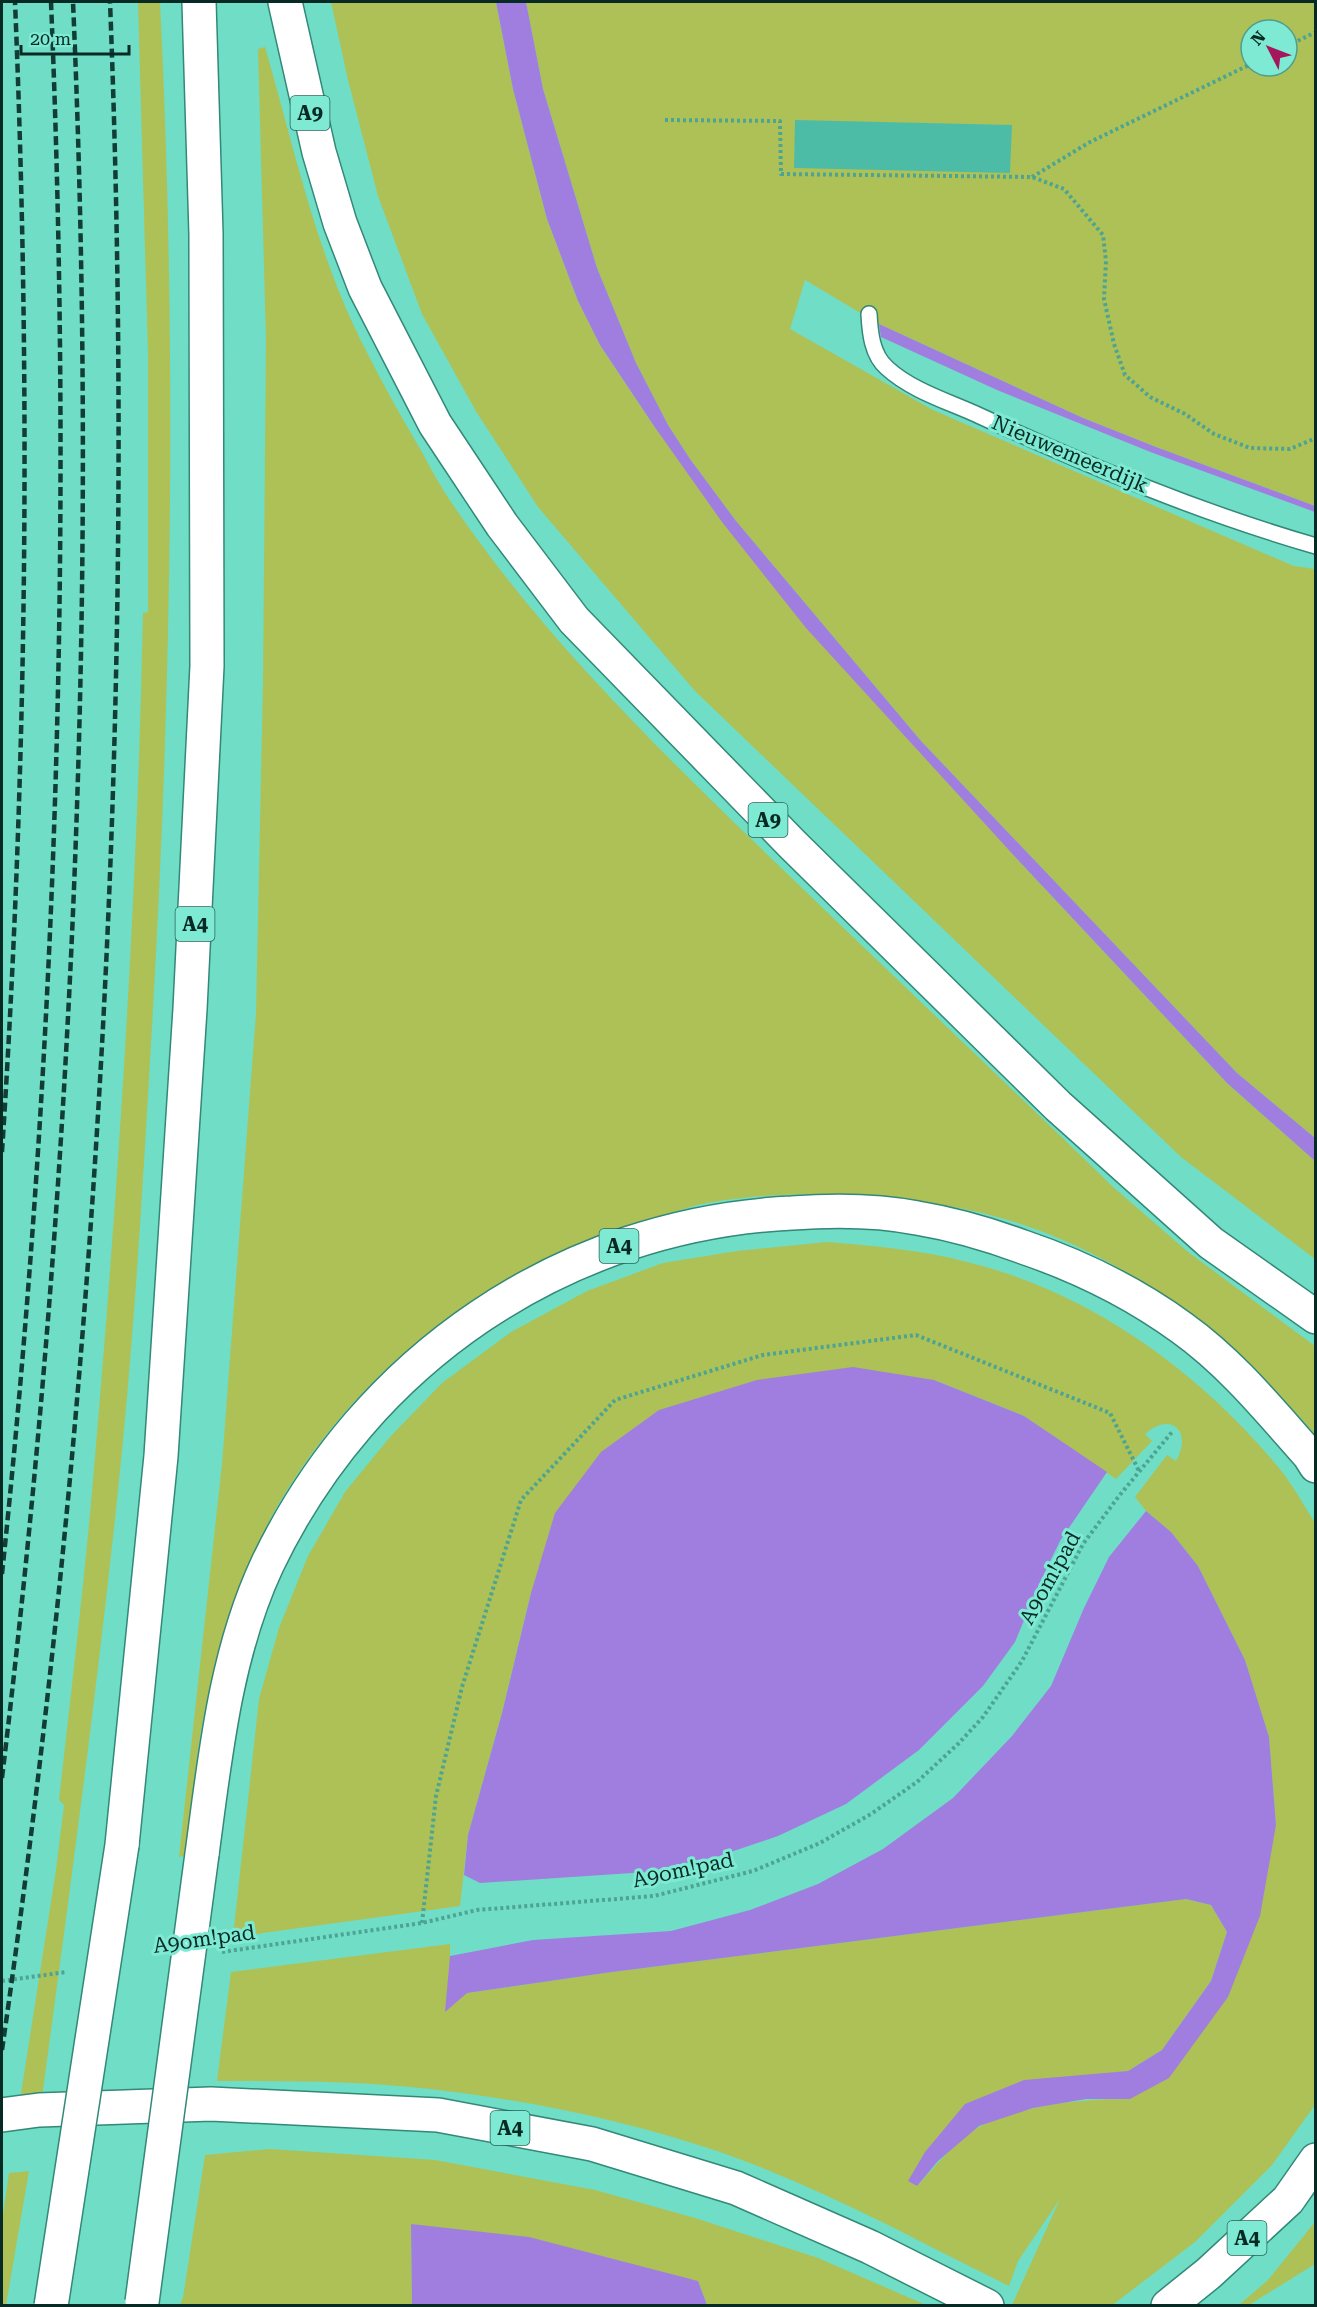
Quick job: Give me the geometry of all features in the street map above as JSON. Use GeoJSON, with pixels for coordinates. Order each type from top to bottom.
{"type":"FeatureCollection","features":[{"type":"Feature","properties":{"kind":"highway","name":"A4"},"geometry":{"type":"LineString","coordinates":[[51,2306],[122,1845],[161,1456],[190,1009],[207,666],[206,234],[199,2]]}},
{"type":"Feature","properties":{"kind":"highway","name":"A9"},"geometry":{"type":"LineString","coordinates":[[285,2],[322,162],[340,223],[365,288],[435,424],[502,525],[574,620],[792,844],[1058,1106],[1211,1244],[1316,1317]]}},
{"type":"Feature","properties":{"kind":"highway","name":"A4"},"geometry":{"type":"LineString","coordinates":[[142,2304],[224,1705],[244,1626],[266,1568],[295,1513],[333,1454],[378,1402],[430,1353],[494,1307],[570,1265],[609,1249],[665,1231],[753,1215],[838,1210],[914,1217],[982,1232],[1071,1264],[1138,1299],[1184,1329],[1242,1379],[1316,1466]]}},
{"type":"Feature","properties":{"kind":"highway","name":"A4"},"geometry":{"type":"LineString","coordinates":[[2,2115],[39,2110],[211,2104],[426,2114],[592,2144],[736,2188],[870,2247],[987,2306]]}},
{"type":"Feature","properties":{"kind":"highway","name":"A4"},"geometry":{"type":"LineString","coordinates":[[1168,2306],[1209,2273],[1288,2200],[1316,2160]]}},
{"type":"Feature","properties":{"kind":"lane","name":"Nieuwemeerdijk"},"geometry":{"type":"LineString","coordinates":[[869,314],[874,350],[886,368],[912,385],[1042,445],[1249,527],[1316,546]]}},
{"type":"Feature","properties":{"kind":"path"},"geometry":{"type":"LineString","coordinates":[[1299,40],[1316,32]]}},
{"type":"Feature","properties":{"kind":"path"},"geometry":{"type":"LineString","coordinates":[[1032,177],[1090,142],[1239,70]]}},
{"type":"Feature","properties":{"kind":"path"},"geometry":{"type":"LineString","coordinates":[[665,120],[780,121],[781,174],[1032,177],[1064,189],[1103,235],[1106,261],[1104,298],[1114,344],[1125,375],[1150,397],[1185,414],[1214,434],[1250,448],[1290,449],[1316,438]]}},
{"type":"Feature","properties":{"kind":"path"},"geometry":{"type":"LineString","coordinates":[[422,1923],[439,1785],[462,1687],[521,1500],[615,1400],[764,1355],[916,1335],[1110,1413],[1139,1471]]}},
{"type":"Feature","properties":{"kind":"path","name":"A9om!pad"},"geometry":{"type":"LineString","coordinates":[[220,1953],[422,1923],[477,1910],[654,1896],[753,1871],[820,1843],[871,1814],[916,1782],[959,1743],[983,1717],[1022,1662],[1083,1544],[1172,1432]]}},
{"type":"Feature","properties":{"kind":"path"},"geometry":{"type":"LineString","coordinates":[[2,1981],[70,1972]]}},
{"type":"Feature","properties":{"kind":"green space"},"geometry":{"type":"Polygon","coordinates":[[[138,2],[160,2],[169,258],[168,642],[152,1026],[128,1382],[109,1575],[91,1724],[42,2097],[20,2100],[64,1805],[59,1800],[91,1503],[125,1058],[136,836],[143,613],[148,612],[148,355],[138,2]]]}},
{"type":"Feature","properties":{"kind":"green space"},"geometry":{"type":"Polygon","coordinates":[[[331,2],[496,2],[513,89],[547,219],[578,301],[600,345],[654,426],[1018,860],[1227,1083],[1315,1161],[1315,1259],[1181,1157],[695,691],[538,507],[477,413],[422,314],[378,196],[348,80],[331,2]]]}},
{"type":"Feature","properties":{"kind":"green space"},"geometry":{"type":"Polygon","coordinates":[[[526,2],[1315,2],[1315,506],[1083,418],[879,324],[805,280],[790,329],[933,410],[1294,566],[1315,569],[1315,1138],[1237,1073],[921,741],[736,521],[668,425],[636,363],[597,268],[543,89],[526,2]]]}},
{"type":"Feature","properties":{"kind":"green space"},"geometry":{"type":"Polygon","coordinates":[[[265,47],[314,222],[353,324],[439,484],[489,555],[572,656],[663,752],[1112,1186],[1188,1252],[1315,1346],[1316,1436],[1259,1374],[1196,1319],[1162,1295],[1090,1252],[1008,1220],[940,1204],[895,1198],[792,1194],[707,1203],[607,1233],[550,1257],[495,1286],[444,1320],[397,1359],[353,1403],[314,1451],[269,1520],[239,1594],[206,1705],[196,1761],[187,1855],[179,1857],[222,1464],[256,1013],[263,681],[266,340],[258,49],[265,47]]]}},
{"type":"Feature","properties":{"kind":"green space"},"geometry":{"type":"Polygon","coordinates":[[[827,1242],[917,1252],[971,1263],[1016,1277],[1061,1295],[1103,1317],[1144,1343],[1218,1403],[1283,1473],[1315,1523],[1315,2105],[1272,2165],[1195,2242],[1112,2305],[1012,2305],[1060,2199],[1018,2261],[1009,2286],[866,2214],[792,2180],[717,2151],[647,2130],[539,2105],[430,2089],[297,2081],[217,2081],[231,1972],[450,1944],[450,1956],[467,1993],[612,1972],[1185,1899],[1211,1905],[1227,1932],[1211,1981],[1162,2050],[1128,2071],[1084,2076],[965,2104],[917,2186],[965,2137],[981,2126],[998,2119],[1016,2112],[1054,2104],[1130,2099],[1228,1997],[1276,1825],[1269,1738],[1245,1660],[1198,1566],[1171,1532],[1146,1511],[1135,1497],[1167,1455],[1176,1461],[1181,1450],[1181,1433],[1171,1425],[1163,1424],[1154,1427],[1145,1434],[1152,1441],[1116,1479],[1024,1416],[934,1380],[531,1593],[502,1713],[468,1835],[460,1906],[233,1937],[259,1699],[279,1628],[308,1556],[345,1492],[390,1437],[442,1383],[511,1332],[587,1291],[663,1263],[737,1251],[827,1242]]]}},
{"type":"Feature","properties":{"kind":"green space"},"geometry":{"type":"Polygon","coordinates":[[[270,2149],[435,2160],[595,2190],[695,2218],[818,2258],[926,2305],[707,2305],[698,2281],[411,2224],[412,2305],[179,2306],[183,2298],[205,2155],[270,2149]]]}},
{"type":"Feature","properties":{"kind":"green space"},"geometry":{"type":"Polygon","coordinates":[[[29,2171],[6,2305],[2,2305],[2,2222],[9,2173],[29,2171]]]}},
{"type":"Feature","properties":{"kind":"green space"},"geometry":{"type":"Polygon","coordinates":[[[1315,2222],[1315,2264],[1249,2305],[1239,2305],[1268,2280],[1315,2222]]]}},
{"type":"Feature","properties":{"kind":"shaded area"},"geometry":{"type":"Polygon","coordinates":[[[496,2],[526,2],[543,89],[597,268],[636,363],[668,425],[690,459],[736,521],[921,741],[1237,1073],[1315,1138],[1315,1161],[1227,1083],[1018,860],[806,628],[722,522],[654,426],[600,345],[578,301],[547,219],[513,89],[496,2]]]}},
{"type":"Feature","properties":{"kind":"shaded area"},"geometry":{"type":"Polygon","coordinates":[[[879,324],[1083,418],[1315,506],[1315,512],[1153,453],[997,390],[881,337],[879,324]]]}},
{"type":"Feature","properties":{"kind":"shaded area"},"geometry":{"type":"Polygon","coordinates":[[[853,1367],[934,1380],[1024,1416],[1107,1472],[1060,1541],[1015,1642],[983,1686],[919,1750],[846,1804],[778,1836],[719,1856],[647,1872],[480,1883],[464,1875],[468,1835],[502,1713],[531,1593],[555,1513],[601,1452],[659,1410],[757,1380],[853,1367]]]}},
{"type":"Feature","properties":{"kind":"shaded area"},"geometry":{"type":"Polygon","coordinates":[[[1146,1511],[1171,1532],[1198,1566],[1245,1660],[1269,1737],[1276,1825],[1260,1916],[1228,1997],[1169,2078],[1130,2099],[1086,2099],[1033,2108],[979,2126],[938,2161],[917,2186],[908,2181],[925,2152],[965,2104],[1024,2080],[1128,2071],[1162,2050],[1211,1981],[1227,1932],[1211,1905],[1186,1899],[612,1972],[467,1993],[445,2012],[450,1956],[533,1940],[671,1931],[750,1910],[818,1884],[883,1849],[953,1798],[1012,1736],[1051,1686],[1084,1608],[1109,1557],[1146,1511]]]}},
{"type":"Feature","properties":{"kind":"shaded area"},"geometry":{"type":"Polygon","coordinates":[[[411,2224],[529,2237],[698,2281],[707,2305],[412,2305],[411,2224]]]}},
{"type":"Feature","properties":{"kind":"building"},"geometry":{"type":"Polygon","coordinates":[[[795,120],[1012,125],[1010,173],[794,168],[795,120]]]}},
{"type":"Feature","properties":{"kind":"railway"},"geometry":{"type":"LineString","coordinates":[[2,1152],[17,865],[24,577],[23,289],[15,2]]}},
{"type":"Feature","properties":{"kind":"railway"},"geometry":{"type":"LineString","coordinates":[[2,1574],[21,1378],[36,1182],[55,789],[60,592],[60,395],[51,2]]}},
{"type":"Feature","properties":{"kind":"railway"},"geometry":{"type":"LineString","coordinates":[[2,1778],[27,1557],[47,1335],[63,1113],[74,891],[81,669],[83,446],[80,224],[73,2]]}},
{"type":"Feature","properties":{"kind":"railway"},"geometry":{"type":"LineString","coordinates":[[2,2050],[36,1795],[64,1540],[86,1285],[103,1029],[114,772],[118,516],[117,259],[110,2]]}}]}
